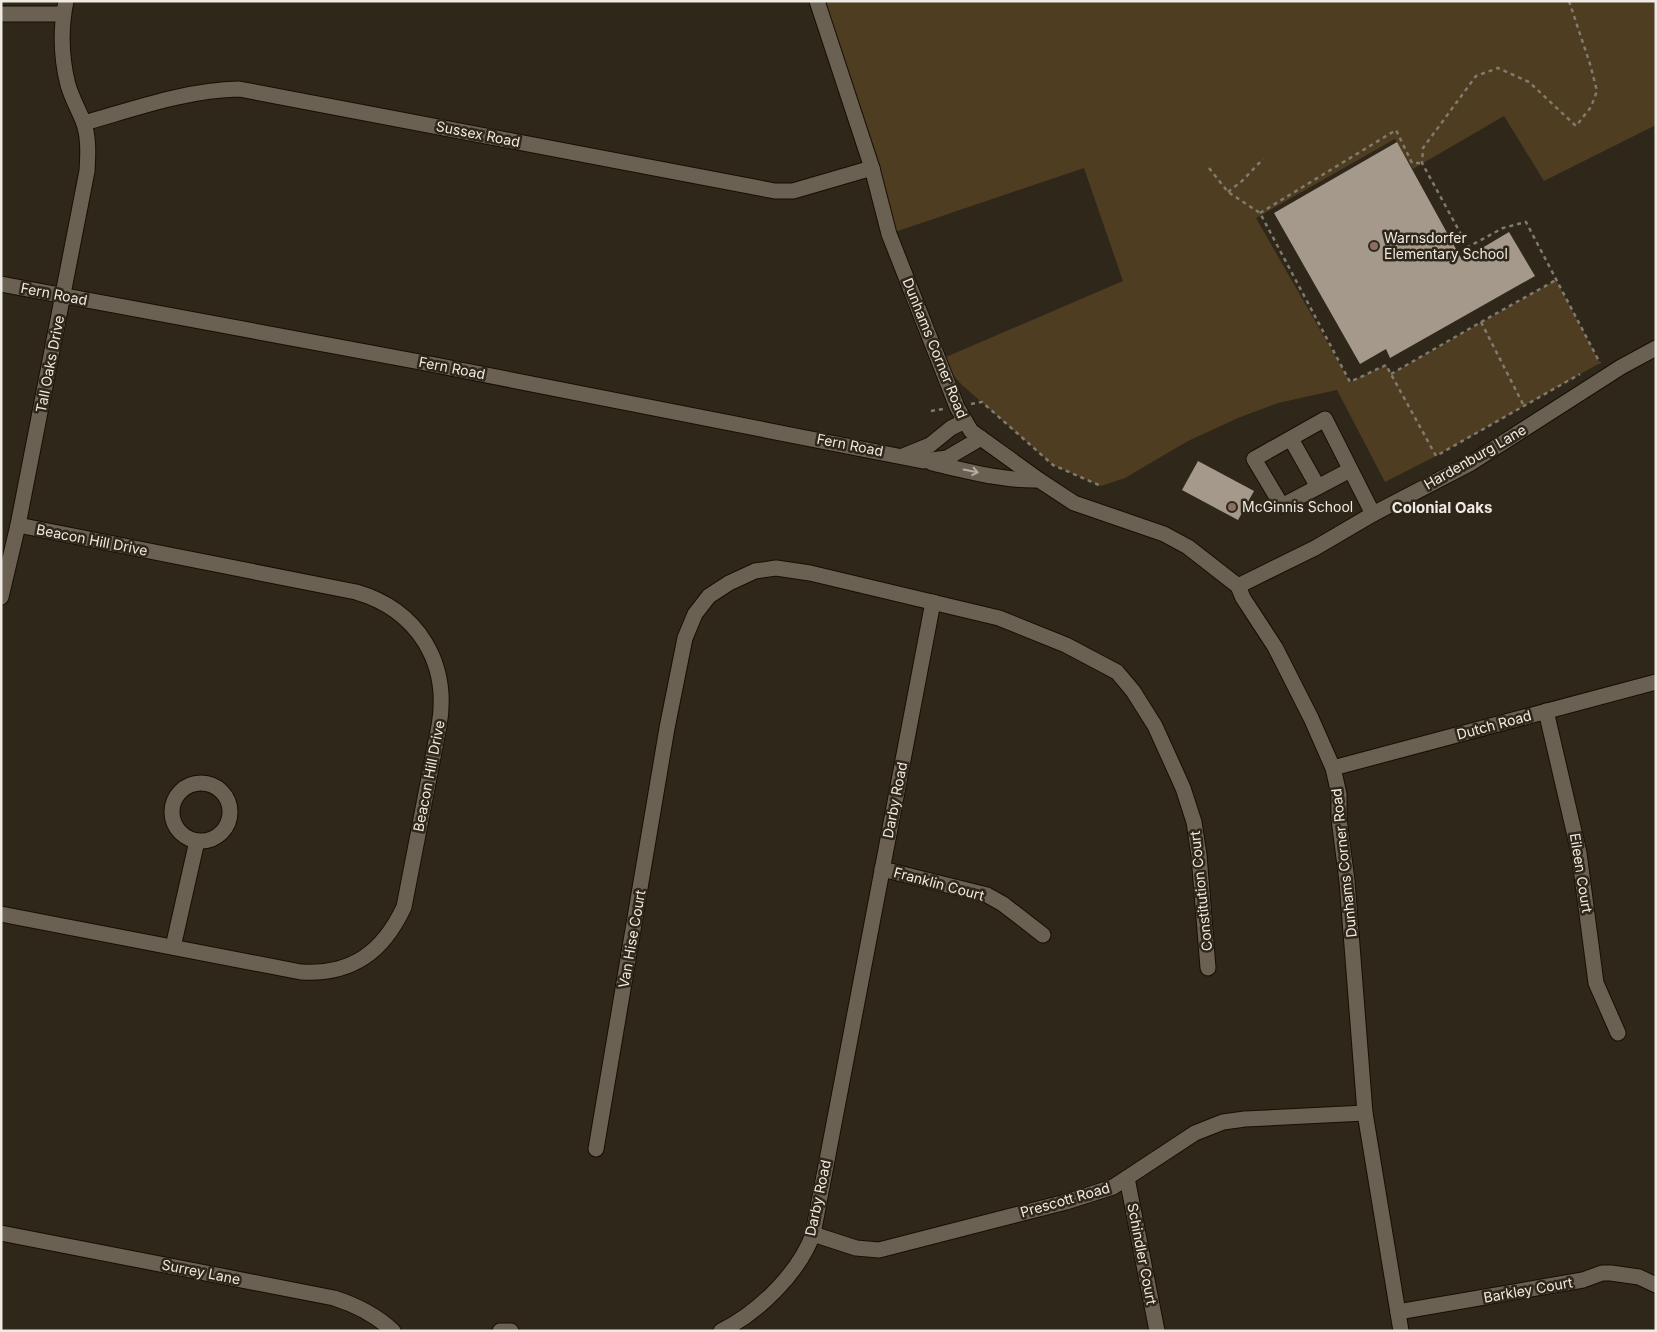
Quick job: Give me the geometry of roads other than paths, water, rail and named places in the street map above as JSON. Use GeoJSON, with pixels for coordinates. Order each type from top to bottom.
{"type":"FeatureCollection","features":[{"type":"Feature","properties":{"kind":"street","name":"Dunhams Corner Road"},"geometry":{"type":"LineString","coordinates":[[817,1],[872,168],[889,234],[957,407],[971,431],[1074,503],[1164,534],[1188,547],[1238,586],[1243,598],[1275,647],[1311,718],[1332,768],[1339,794],[1339,819],[1348,891],[1365,1113],[1401,1331]]}},
{"type":"Feature","properties":{"kind":"street"},"geometry":{"type":"LineString","coordinates":[[1,14],[64,8]]}},
{"type":"Feature","properties":{"kind":"street","name":"Tall Oaks Drive"},"geometry":{"type":"LineString","coordinates":[[1,597],[18,525],[87,171],[84,123],[69,88],[62,51],[64,8]]}},
{"type":"Feature","properties":{"kind":"street","name":"Sussex Road"},"geometry":{"type":"LineString","coordinates":[[84,123],[184,96],[218,90],[238,89],[775,191],[793,191],[872,168]]}},
{"type":"Feature","properties":{"kind":"street","name":"Fern Road"},"geometry":{"type":"LineString","coordinates":[[1,284],[420,362],[923,461],[948,458],[981,438]]}},
{"type":"Feature","properties":{"kind":"street","name":"Hardenburg Lane"},"geometry":{"type":"LineString","coordinates":[[1238,586],[1315,548],[1373,514],[1471,463],[1656,348]]}},
{"type":"Feature","properties":{"kind":"street"},"geometry":{"type":"LineString","coordinates":[[1350,470],[1282,506],[1254,459],[1325,419],[1373,514]]}},
{"type":"Feature","properties":{"kind":"street","name":"Fern Road"},"geometry":{"type":"LineString","coordinates":[[903,456],[930,445],[951,428],[965,421]]}},
{"type":"Feature","properties":{"kind":"street"},"geometry":{"type":"LineString","coordinates":[[1291,439],[1318,487]]}},
{"type":"Feature","properties":{"kind":"street"},"geometry":{"type":"LineString","coordinates":[[923,461],[989,475],[1039,480]]}},
{"type":"Feature","properties":{"kind":"street","name":"Beacon Hill Drive"},"geometry":{"type":"LineString","coordinates":[[1,914],[311,973],[331,971],[350,965],[376,948],[395,925],[404,907],[441,715],[442,691],[435,663],[422,637],[407,619],[388,605],[367,595],[18,525]]}},
{"type":"Feature","properties":{"kind":"street","name":"Van Hise Court"},"geometry":{"type":"LineString","coordinates":[[596,1149],[667,728],[685,638],[695,614],[709,596],[729,583],[755,571],[776,568],[810,573],[933,602]]}},
{"type":"Feature","properties":{"kind":"street","name":"Darby Road"},"geometry":{"type":"LineString","coordinates":[[721,1331],[745,1316],[777,1288],[802,1254],[812,1234],[933,602]]}},
{"type":"Feature","properties":{"kind":"street","name":"Constitution Court"},"geometry":{"type":"LineString","coordinates":[[933,602],[999,618],[1066,645],[1117,672],[1134,691],[1155,726],[1183,788],[1194,822],[1199,856],[1208,968]]}},
{"type":"Feature","properties":{"kind":"street","name":"Dutch Road"},"geometry":{"type":"LineString","coordinates":[[1332,768],[1656,682]]}},
{"type":"Feature","properties":{"kind":"street","name":"Eileen Court"},"geometry":{"type":"LineString","coordinates":[[1546,711],[1579,853],[1596,983],[1618,1033]]}},
{"type":"Feature","properties":{"kind":"street"},"geometry":{"type":"LineString","coordinates":[[173,947],[197,841]]}},
{"type":"Feature","properties":{"kind":"street","name":"Franklin Court"},"geometry":{"type":"LineString","coordinates":[[882,869],[987,896],[1003,904],[1043,934]]}},
{"type":"Feature","properties":{"kind":"street","name":"Prescott Road"},"geometry":{"type":"LineString","coordinates":[[812,1234],[856,1248],[879,1250],[1066,1202],[1113,1187],[1195,1133],[1223,1122],[1245,1119],[1365,1113]]}},
{"type":"Feature","properties":{"kind":"street","name":"Schindler Court"},"geometry":{"type":"LineString","coordinates":[[1127,1178],[1157,1331]]}},
{"type":"Feature","properties":{"kind":"street","name":"Surrey Lane"},"geometry":{"type":"LineString","coordinates":[[1,1233],[334,1298],[353,1304],[370,1313],[393,1331]]}},
{"type":"Feature","properties":{"kind":"street","name":"Barkley Court"},"geometry":{"type":"LineString","coordinates":[[1398,1312],[1583,1280],[1602,1273],[1630,1275],[1656,1285]]}},
{"type":"Feature","properties":{"kind":"street"},"geometry":{"type":"LineString","coordinates":[[500,1331],[511,1331]]}},
{"type":"Feature","properties":{"kind":"place","name":"Warnsdorfer Elementary School"},"geometry":{"type":"Point","coordinates":[1374,246]}},
{"type":"Feature","properties":{"kind":"place","name":"McGinnis School"},"geometry":{"type":"Point","coordinates":[1232,507]}},
{"type":"Feature","properties":{"kind":"district","name":"Colonial Oaks"},"geometry":{"type":"Point","coordinates":[1442,508]}}]}
